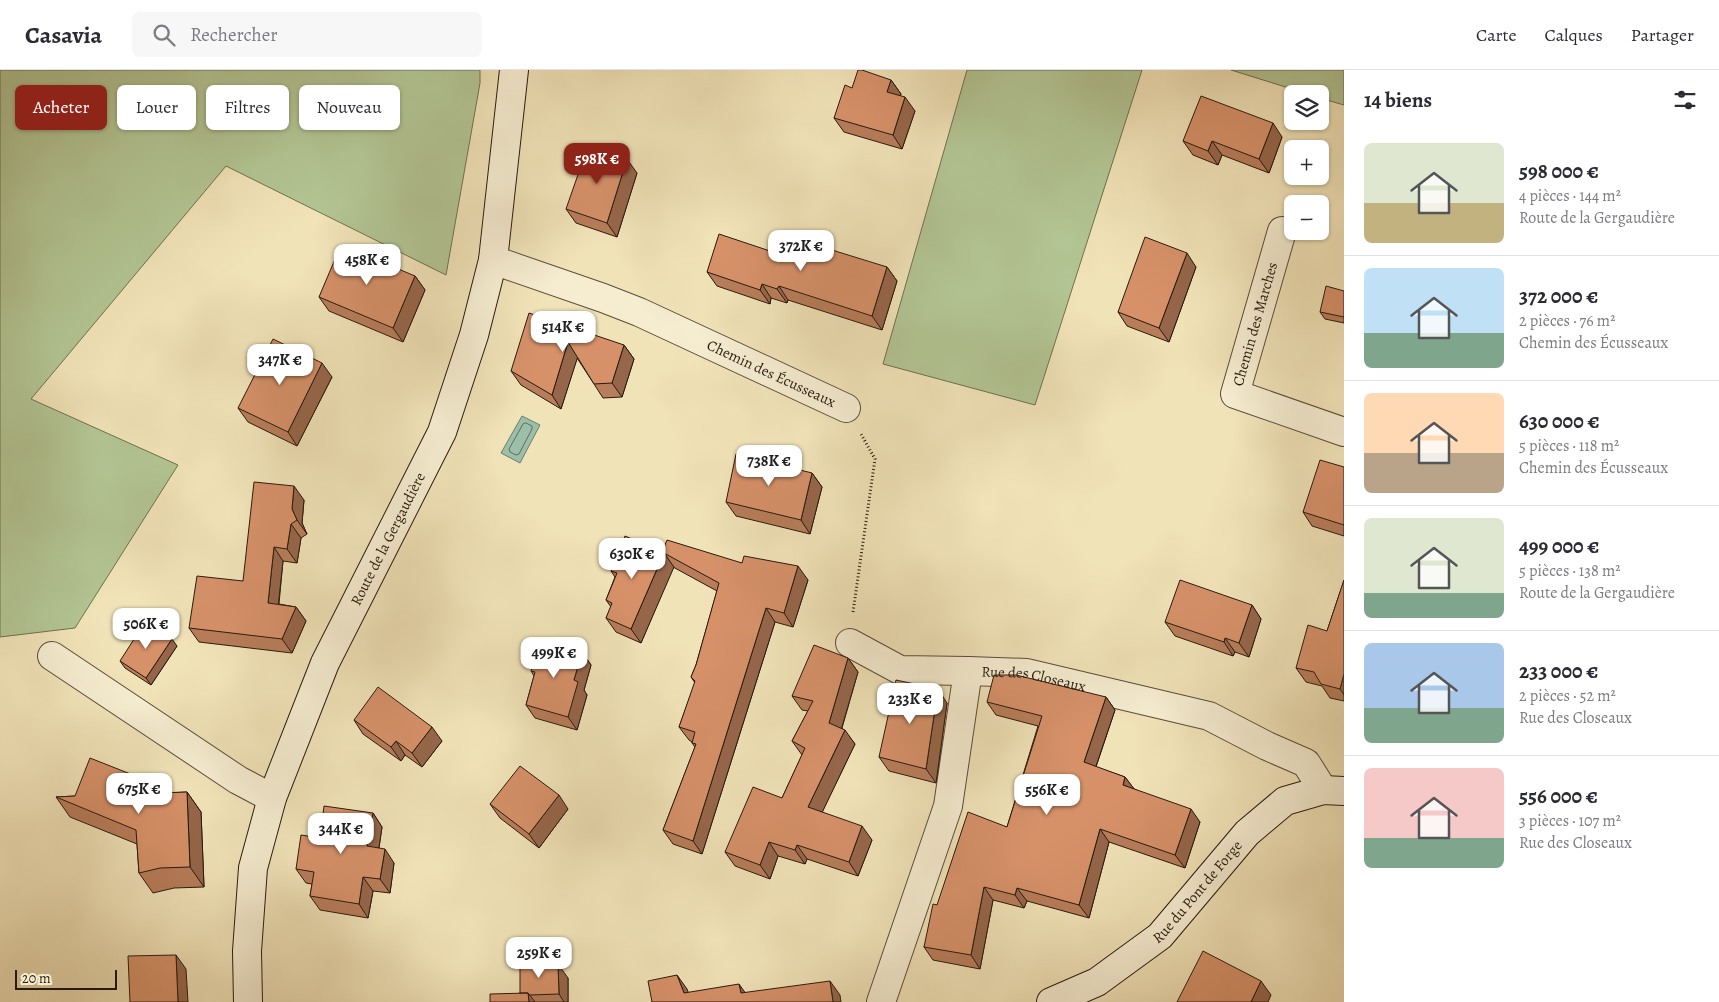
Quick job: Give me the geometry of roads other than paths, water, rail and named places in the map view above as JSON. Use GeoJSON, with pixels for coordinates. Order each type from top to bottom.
{"type":"FeatureCollection","features":[{"type":"Feature","properties":{"kind":"street","name":"Route de la Gergaudière"},"geometry":{"type":"LineString","coordinates":[[248,1002],[247,951],[252,868],[272,798],[325,663],[442,432],[474,335],[493,260],[514,70]]}},
{"type":"Feature","properties":{"kind":"street","name":"Chemin des Marches"},"geometry":{"type":"LineString","coordinates":[[1282,230],[1235,394],[1344,432]]}},
{"type":"Feature","properties":{"kind":"street","name":"Chemin des Écusseaux"},"geometry":{"type":"LineString","coordinates":[[493,260],[639,312],[846,408]]}},
{"type":"Feature","properties":{"kind":"street"},"geometry":{"type":"LineString","coordinates":[[850,642],[900,670],[968,671]]}},
{"type":"Feature","properties":{"kind":"street"},"geometry":{"type":"LineString","coordinates":[[52,656],[238,780],[272,798]]}},
{"type":"Feature","properties":{"kind":"street","name":"Rue des Closeaux"},"geometry":{"type":"LineString","coordinates":[[881,1002],[948,806],[968,671],[1027,673],[1209,716],[1267,746],[1306,763],[1334,791]]}},
{"type":"Feature","properties":{"kind":"street","name":"Rue du Pont de Forge"},"geometry":{"type":"LineString","coordinates":[[1051,1002],[1096,982],[1160,936],[1247,833],[1285,801],[1334,791]]}},
{"type":"Feature","properties":{"kind":"water"},"geometry":{"type":"Polygon","coordinates":[[[522,416],[540,425],[520,463],[501,453],[522,416]]]}}]}
